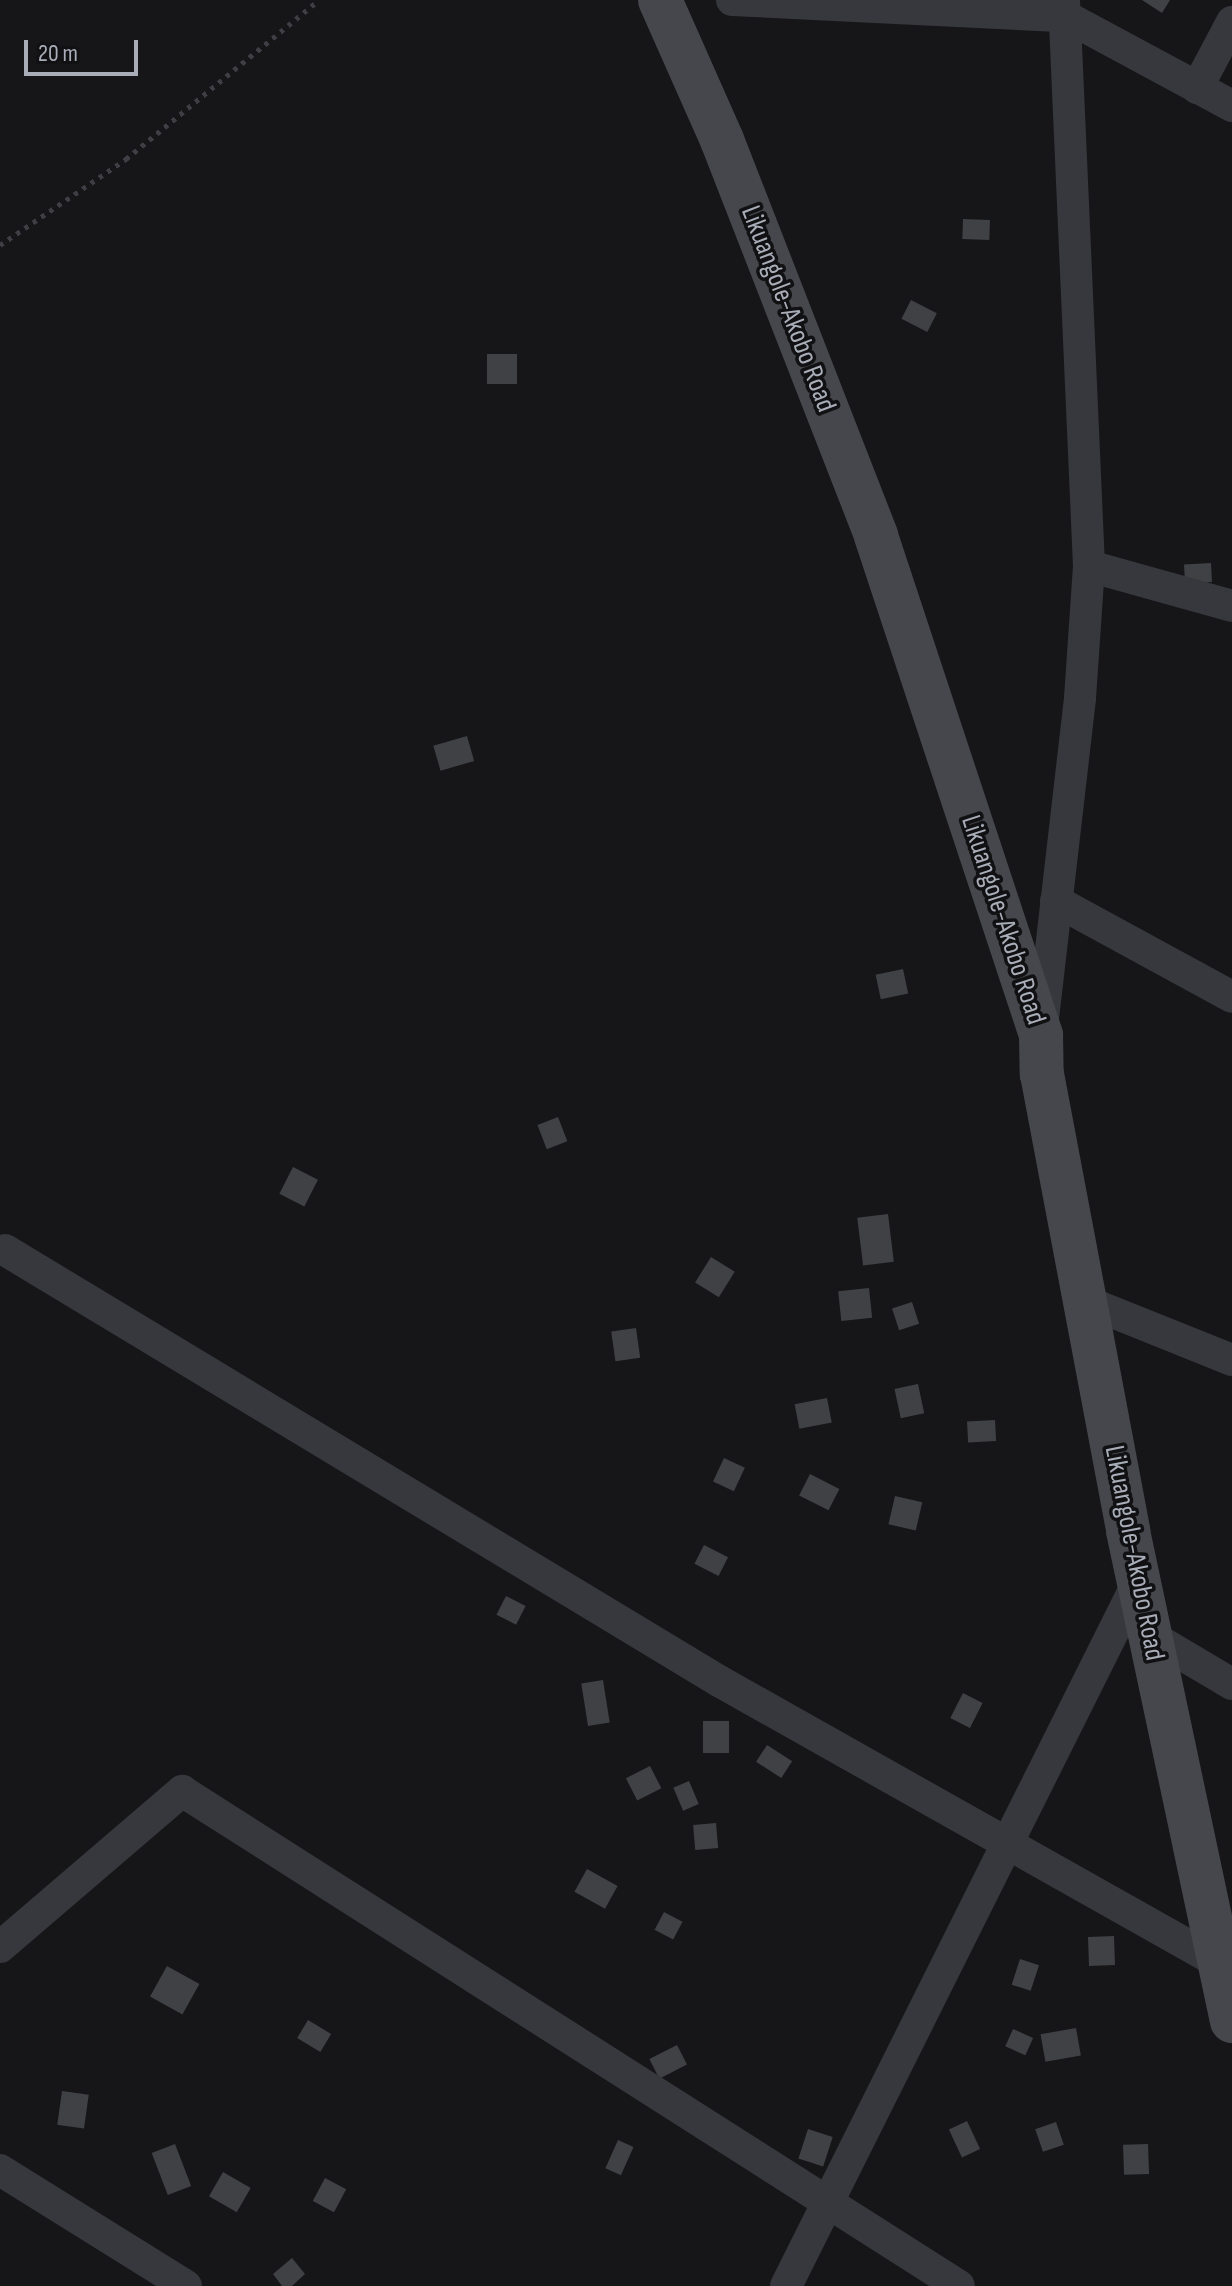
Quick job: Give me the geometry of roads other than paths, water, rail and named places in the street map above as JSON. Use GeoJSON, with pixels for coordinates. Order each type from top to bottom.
{"type":"FeatureCollection","features":[{"type":"Feature","properties":{"kind":"street","name":"Likuangole-Akobo Road"},"geometry":{"type":"LineString","coordinates":[[660,0],[722,140],[876,536],[1041,1035],[1042,1074],[1085,1301],[1232,2021]]}},
{"type":"Feature","properties":{"kind":"street"},"geometry":{"type":"LineString","coordinates":[[732,0],[1065,8],[1232,106]]}},
{"type":"Feature","properties":{"kind":"street"},"geometry":{"type":"LineString","coordinates":[[1041,1035],[1080,698],[1089,566],[1065,8]]}},
{"type":"Feature","properties":{"kind":"street"},"geometry":{"type":"LineString","coordinates":[[1197,88],[1232,22]]}},
{"type":"Feature","properties":{"kind":"street"},"geometry":{"type":"LineString","coordinates":[[1089,566],[1232,606]]}},
{"type":"Feature","properties":{"kind":"street"},"geometry":{"type":"LineString","coordinates":[[1056,901],[1232,997]]}},
{"type":"Feature","properties":{"kind":"street"},"geometry":{"type":"LineString","coordinates":[[5,1250],[719,1681],[1218,1962]]}},
{"type":"Feature","properties":{"kind":"street"},"geometry":{"type":"LineString","coordinates":[[1085,1301],[1232,1360]]}},
{"type":"Feature","properties":{"kind":"street"},"geometry":{"type":"LineString","coordinates":[[786,2286],[1140,1578]]}},
{"type":"Feature","properties":{"kind":"street"},"geometry":{"type":"LineString","coordinates":[[1151,1636],[1232,1683]]}},
{"type":"Feature","properties":{"kind":"street"},"geometry":{"type":"LineString","coordinates":[[0,1947],[182,1791],[959,2286]]}},
{"type":"Feature","properties":{"kind":"street"},"geometry":{"type":"LineString","coordinates":[[0,2170],[186,2286]]}}]}
